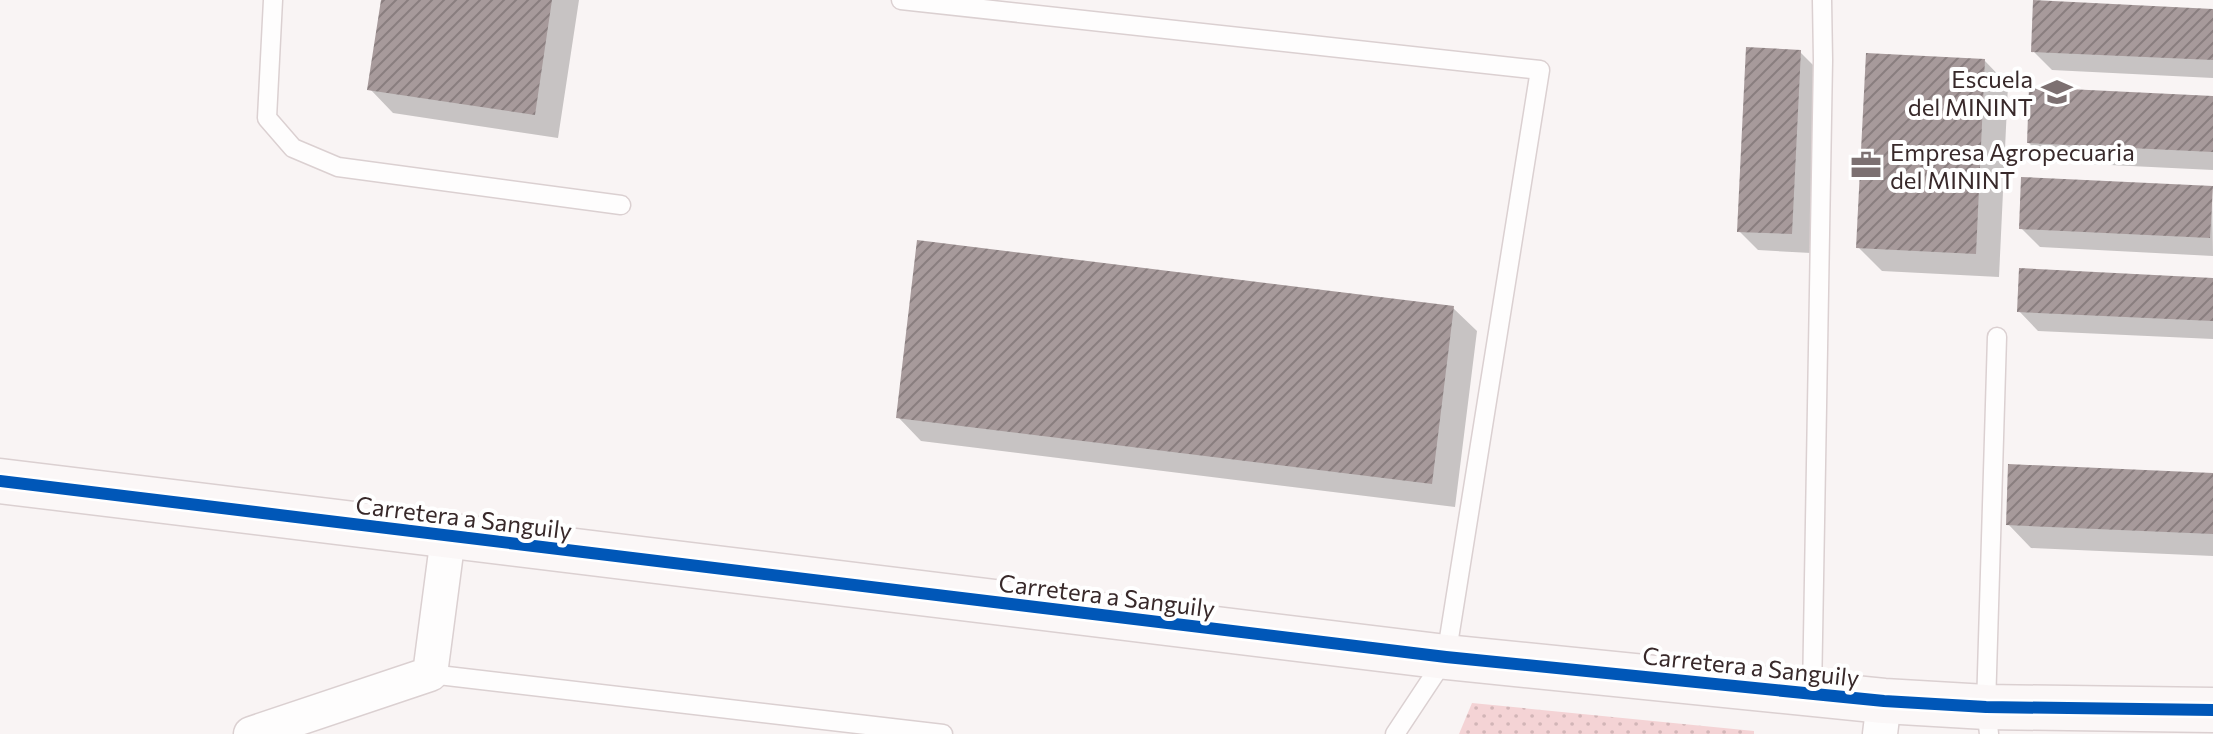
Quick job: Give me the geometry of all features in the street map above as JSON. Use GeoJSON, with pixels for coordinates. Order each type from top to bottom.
{"type":"FeatureCollection","features":[{"type":"Feature","properties":{"kind":"street","name":"Carretera a Sanguily"},"geometry":{"type":"LineString","coordinates":[[0,481],[1446,657],[1812,695],[1882,717],[1988,721],[2213,710]]}},
{"type":"Feature","properties":{"kind":"street"},"geometry":{"type":"LineString","coordinates":[[251,734],[430,674],[448,537]]}},
{"type":"Feature","properties":{"kind":"lane"},"geometry":{"type":"LineString","coordinates":[[273,0],[267,118],[293,148],[338,167],[621,205]]}},
{"type":"Feature","properties":{"kind":"lane"},"geometry":{"type":"LineString","coordinates":[[901,0],[1540,70],[1446,657],[1395,734]]}},
{"type":"Feature","properties":{"kind":"lane"},"geometry":{"type":"LineString","coordinates":[[1812,695],[1822,0]]}},
{"type":"Feature","properties":{"kind":"lane"},"geometry":{"type":"LineString","coordinates":[[1988,721],[1997,337]]}},
{"type":"Feature","properties":{"kind":"lane"},"geometry":{"type":"LineString","coordinates":[[430,674],[943,734]]}},
{"type":"Feature","properties":{"kind":"shaded area"},"geometry":{"type":"Polygon","coordinates":[[[1472,703],[1754,731],[1754,734],[1459,734],[1472,703]]]}},
{"type":"Feature","properties":{"kind":"building"},"geometry":{"type":"Polygon","coordinates":[[[381,0],[552,0],[535,115],[367,90],[381,0]]]}},
{"type":"Feature","properties":{"kind":"building"},"geometry":{"type":"Polygon","coordinates":[[[2033,0],[2213,9],[2213,60],[2031,52],[2033,0]]]}},
{"type":"Feature","properties":{"kind":"building"},"geometry":{"type":"Polygon","coordinates":[[[1746,47],[1801,50],[1792,234],[1737,232],[1746,47]]]}},
{"type":"Feature","properties":{"kind":"building"},"geometry":{"type":"Polygon","coordinates":[[[1866,53],[1985,59],[1976,254],[1856,248],[1866,53]]]}},
{"type":"Feature","properties":{"kind":"building"},"geometry":{"type":"Polygon","coordinates":[[[2029,87],[2213,96],[2213,152],[2027,143],[2029,87]]]}},
{"type":"Feature","properties":{"kind":"building"},"geometry":{"type":"Polygon","coordinates":[[[2021,177],[2213,186],[2210,238],[2019,229],[2021,177]]]}},
{"type":"Feature","properties":{"kind":"building"},"geometry":{"type":"Polygon","coordinates":[[[917,240],[1454,306],[1432,484],[896,418],[917,240]]]}},
{"type":"Feature","properties":{"kind":"building"},"geometry":{"type":"Polygon","coordinates":[[[2019,268],[2213,278],[2213,321],[2017,312],[2019,268]]]}},
{"type":"Feature","properties":{"kind":"building"},"geometry":{"type":"Polygon","coordinates":[[[2008,464],[2213,473],[2213,534],[2006,525],[2008,464]]]}},
{"type":"Feature","properties":{"kind":"cycle path"},"geometry":{"type":"LineString","coordinates":[[0,481],[1446,657],[1884,701],[1986,707],[2213,710]]}},
{"type":"Feature","properties":{"kind":"place","name":"Escuela del MININT"},"geometry":{"type":"Point","coordinates":[2057,92]}},
{"type":"Feature","properties":{"kind":"place","name":"Empresa Agropecuaria del MININT"},"geometry":{"type":"Point","coordinates":[1866,165]}}]}
